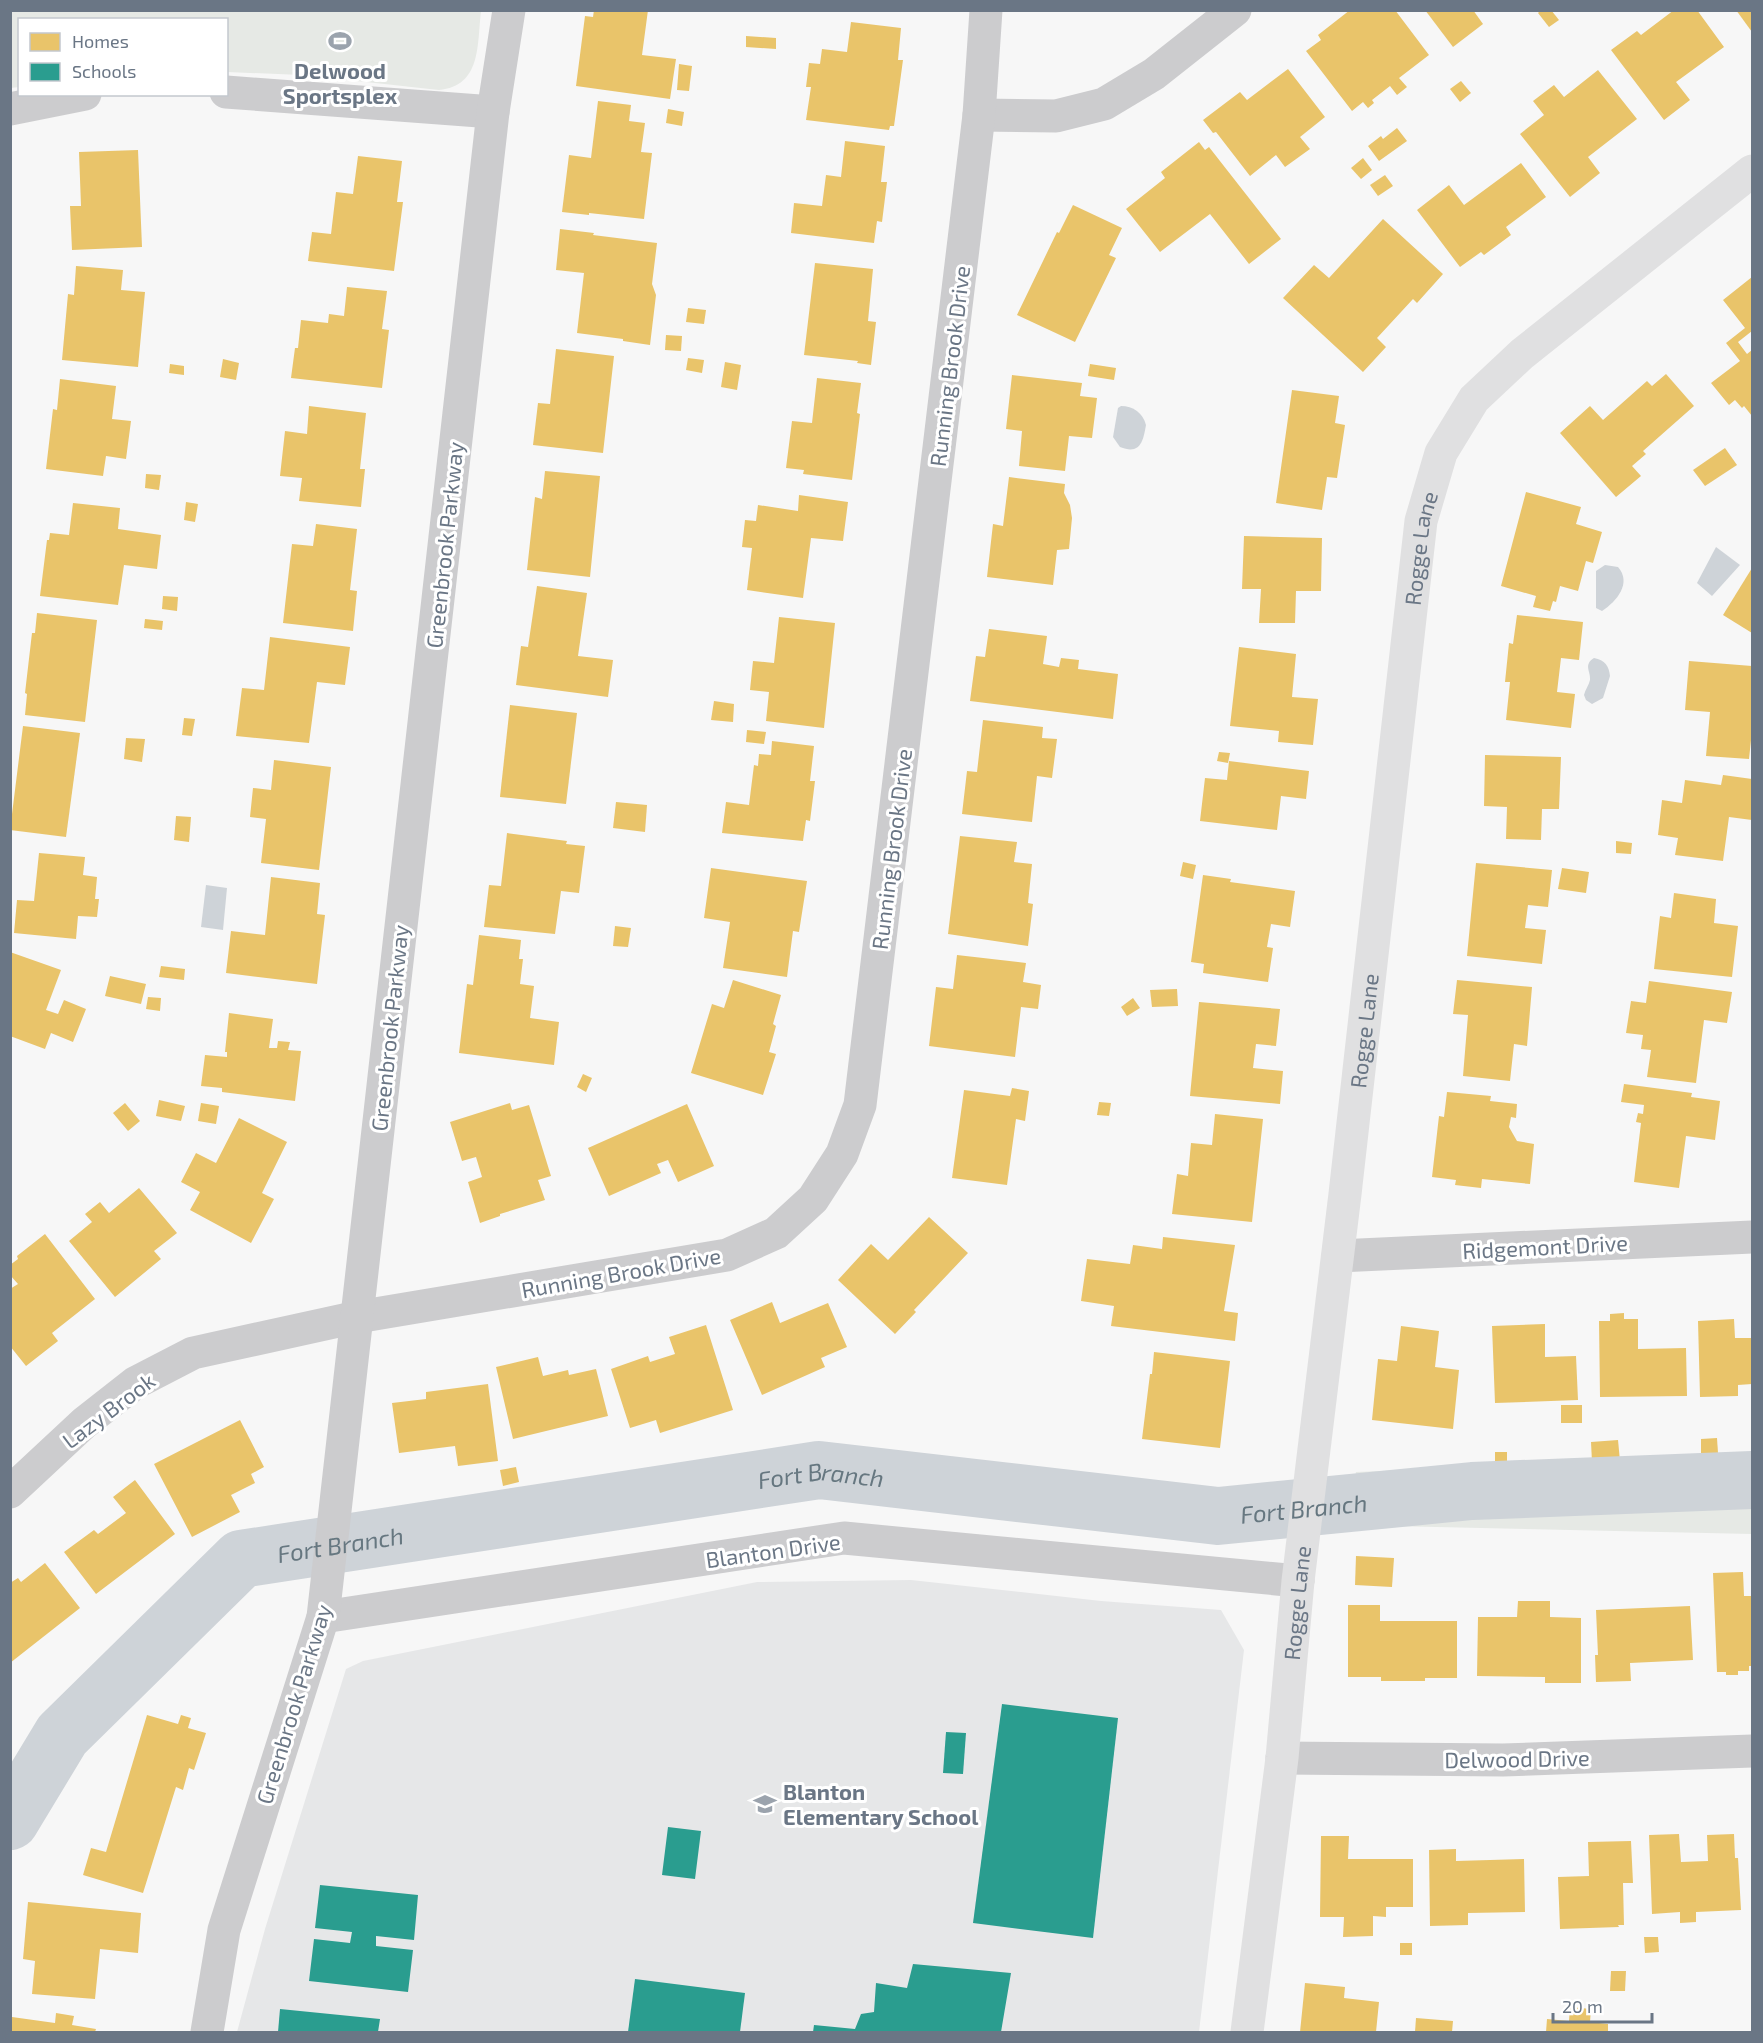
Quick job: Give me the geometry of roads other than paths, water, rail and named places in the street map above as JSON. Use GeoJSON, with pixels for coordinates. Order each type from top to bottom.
{"type":"FeatureCollection","features":[{"type":"Feature","properties":{"kind":"street","name":"Greenbrook Parkway"},"geometry":{"type":"LineString","coordinates":[[207,2032],[224,1930],[323,1617],[492,112],[509,10]]}},
{"type":"Feature","properties":{"kind":"street","name":"Running Brook Drive"},"geometry":{"type":"LineString","coordinates":[[357,1317],[727,1255],[776,1233],[813,1199],[842,1154],[860,1106],[979,115],[986,10]]}},
{"type":"Feature","properties":{"kind":"street"},"geometry":{"type":"LineString","coordinates":[[979,115],[1056,116],[1104,104],[1154,74],[1235,10]]}},
{"type":"Feature","properties":{"kind":"street"},"geometry":{"type":"LineString","coordinates":[[228,92],[492,112]]}},
{"type":"Feature","properties":{"kind":"street"},"geometry":{"type":"LineString","coordinates":[[10,109],[75,96]]}},
{"type":"Feature","properties":{"kind":"street","name":"Rogge Lane"},"geometry":{"type":"LineString","coordinates":[[1247,2032],[1282,1758],[1298,1581],[1338,1256],[1421,521],[1441,453],[1474,399],[1522,354],[1752,171]]}},
{"type":"Feature","properties":{"kind":"street","name":"Ridgemont Drive"},"geometry":{"type":"LineString","coordinates":[[1338,1256],[1752,1237]]}},
{"type":"Feature","properties":{"kind":"street","name":"Lazy Brook"},"geometry":{"type":"LineString","coordinates":[[10,1492],[84,1423],[135,1383],[193,1353],[357,1317]]}},
{"type":"Feature","properties":{"kind":"street","name":"Blanton Drive"},"geometry":{"type":"LineString","coordinates":[[323,1617],[844,1538],[1298,1581]]}},
{"type":"Feature","properties":{"kind":"street","name":"Delwood Drive"},"geometry":{"type":"LineString","coordinates":[[1282,1758],[1503,1760],[1752,1751]]}},
{"type":"Feature","properties":{"kind":"waterway","name":"Fort Branch"},"geometry":{"type":"LineString","coordinates":[[10,1821],[62,1735],[241,1559],[819,1470],[1218,1516],[1472,1491],[1752,1480]]}},
{"type":"Feature","properties":{"kind":"place","name":"Delwood Sportsplex"},"geometry":{"type":"Point","coordinates":[340,41]}},
{"type":"Feature","properties":{"kind":"place","name":"Blanton Elementary School"},"geometry":{"type":"Point","coordinates":[765,1804]}}]}
